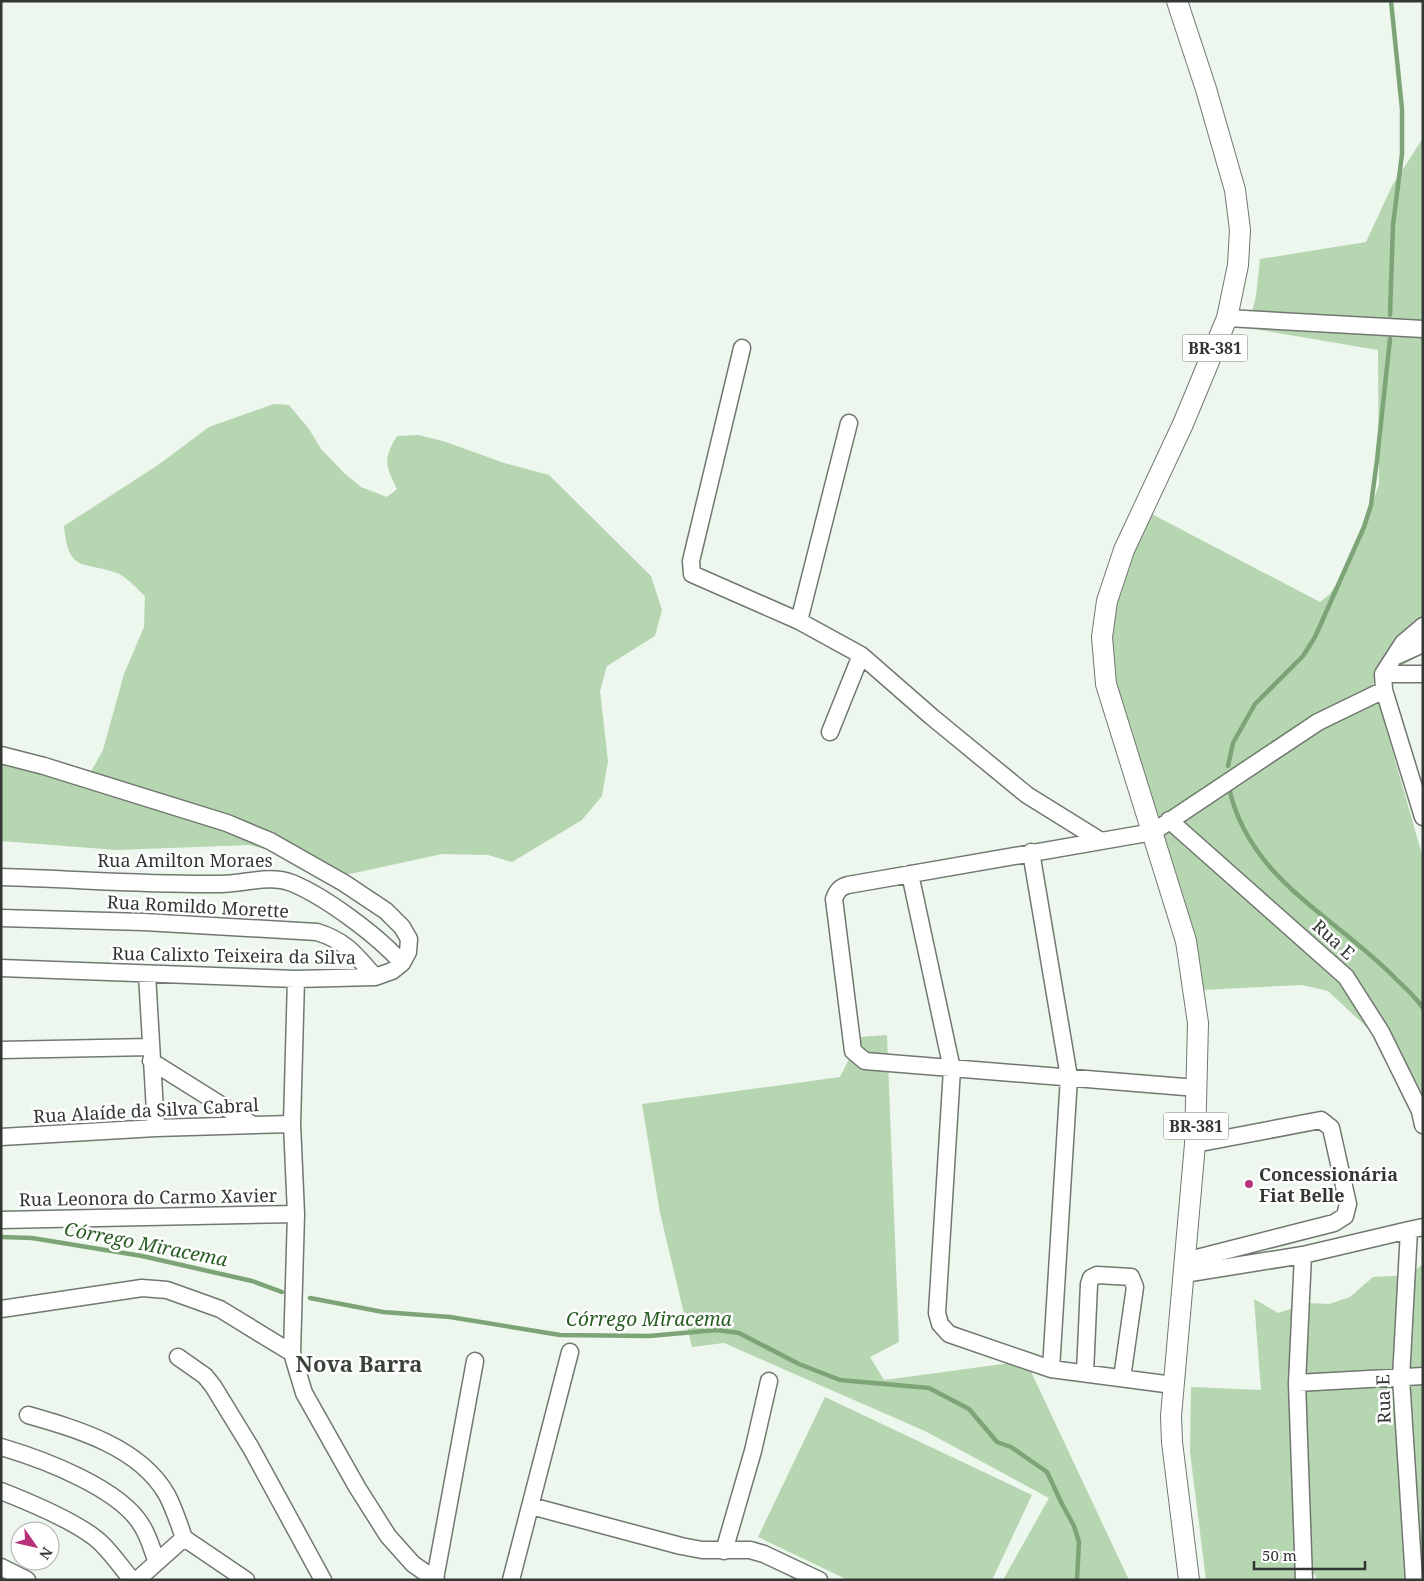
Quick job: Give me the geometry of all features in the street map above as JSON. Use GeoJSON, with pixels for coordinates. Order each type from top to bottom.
{"type":"FeatureCollection","features":[{"type":"Feature","properties":{"kind":"main road","name":"BR-381"},"geometry":{"type":"LineString","coordinates":[[1177,1],[1206,89],[1235,190],[1240,230],[1238,266],[1227,318],[1183,424],[1124,550],[1107,601],[1102,637],[1106,684],[1186,941],[1198,1023],[1195,1144],[1173,1384],[1172,1442],[1188,1580]]}},
{"type":"Feature","properties":{"kind":"street"},"geometry":{"type":"LineString","coordinates":[[1227,318],[1423,329]]}},
{"type":"Feature","properties":{"kind":"street"},"geometry":{"type":"LineString","coordinates":[[742,348],[691,561],[692,574],[799,621],[860,655],[1026,794],[1101,840]]}},
{"type":"Feature","properties":{"kind":"street"},"geometry":{"type":"LineString","coordinates":[[799,621],[849,423]]}},
{"type":"Feature","properties":{"kind":"street"},"geometry":{"type":"LineString","coordinates":[[1423,626],[1402,643],[1383,682],[1423,817]]}},
{"type":"Feature","properties":{"kind":"street"},"geometry":{"type":"LineString","coordinates":[[1394,657],[1423,644]]}},
{"type":"Feature","properties":{"kind":"street"},"geometry":{"type":"LineString","coordinates":[[830,732],[860,655]]}},
{"type":"Feature","properties":{"kind":"street"},"geometry":{"type":"LineString","coordinates":[[1197,1088],[1069,1077],[952,1070],[865,1061],[853,1051],[834,899],[842,887],[1152,832],[1318,722],[1383,682],[1423,674]]}},
{"type":"Feature","properties":{"kind":"street"},"geometry":{"type":"LineString","coordinates":[[1,755],[44,766],[227,823],[270,841],[344,883],[386,910],[402,927],[409,939],[408,952],[402,963]]}},
{"type":"Feature","properties":{"kind":"street","name":"Rua E"},"geometry":{"type":"LineString","coordinates":[[1170,820],[1346,977],[1381,1032],[1420,1110],[1423,1125]]}},
{"type":"Feature","properties":{"kind":"street"},"geometry":{"type":"LineString","coordinates":[[1031,852],[1069,1077],[1051,1369]]}},
{"type":"Feature","properties":{"kind":"street"},"geometry":{"type":"LineString","coordinates":[[910,874],[952,1070],[937,1313],[940,1324],[949,1334],[1051,1369],[1173,1384]]}},
{"type":"Feature","properties":{"kind":"street","name":"Rua Amilton Moraes"},"geometry":{"type":"LineString","coordinates":[[1,876],[221,884],[275,879],[292,883],[328,904],[375,936],[402,963]]}},
{"type":"Feature","properties":{"kind":"street","name":"Rua Romildo Morette"},"geometry":{"type":"LineString","coordinates":[[1,918],[144,922],[317,932],[336,938],[348,946],[375,977]]}},
{"type":"Feature","properties":{"kind":"street","name":"Rua Calixto Teixeira da Silva"},"geometry":{"type":"LineString","coordinates":[[1,968],[296,979],[375,977],[392,971],[402,963]]}},
{"type":"Feature","properties":{"kind":"street"},"geometry":{"type":"LineString","coordinates":[[147,974],[156,1128]]}},
{"type":"Feature","properties":{"kind":"street"},"geometry":{"type":"LineString","coordinates":[[296,979],[292,1124],[296,1214],[292,1353],[304,1393],[356,1487],[388,1536],[413,1564],[436,1580],[475,1361]]}},
{"type":"Feature","properties":{"kind":"street"},"geometry":{"type":"LineString","coordinates":[[1,1050],[151,1054],[253,1125]]}},
{"type":"Feature","properties":{"kind":"street"},"geometry":{"type":"LineString","coordinates":[[1184,1268],[1334,1223],[1345,1216],[1348,1204],[1331,1128],[1321,1120],[1195,1144]]}},
{"type":"Feature","properties":{"kind":"street","name":"Rua Alaíde da Silva Cabral"},"geometry":{"type":"LineString","coordinates":[[1,1137],[156,1128],[292,1124]]}},
{"type":"Feature","properties":{"kind":"street","name":"Rua Leonora do Carmo Xavier"},"geometry":{"type":"LineString","coordinates":[[1,1220],[296,1214]]}},
{"type":"Feature","properties":{"kind":"street"},"geometry":{"type":"LineString","coordinates":[[1184,1268],[1302,1255],[1416,1229]]}},
{"type":"Feature","properties":{"kind":"street","name":"Rua E"},"geometry":{"type":"LineString","coordinates":[[1414,1580],[1401,1378],[1416,1229]]}},
{"type":"Feature","properties":{"kind":"street"},"geometry":{"type":"LineString","coordinates":[[1302,1255],[1297,1383],[1304,1580]]}},
{"type":"Feature","properties":{"kind":"street"},"geometry":{"type":"LineString","coordinates":[[1085,1373],[1091,1278],[1097,1275],[1131,1278],[1135,1287],[1122,1378]]}},
{"type":"Feature","properties":{"kind":"street"},"geometry":{"type":"LineString","coordinates":[[1,1309],[142,1288],[167,1290],[220,1309],[292,1353]]}},
{"type":"Feature","properties":{"kind":"street"},"geometry":{"type":"LineString","coordinates":[[511,1580],[570,1352]]}},
{"type":"Feature","properties":{"kind":"street"},"geometry":{"type":"LineString","coordinates":[[178,1356],[205,1376],[213,1386],[251,1448],[323,1580]]}},
{"type":"Feature","properties":{"kind":"street"},"geometry":{"type":"LineString","coordinates":[[1297,1383],[1423,1376]]}},
{"type":"Feature","properties":{"kind":"street"},"geometry":{"type":"LineString","coordinates":[[724,1551],[753,1451],[769,1381]]}},
{"type":"Feature","properties":{"kind":"street"},"geometry":{"type":"LineString","coordinates":[[28,1415],[74,1428],[116,1448],[137,1463],[157,1481],[167,1496],[184,1538],[246,1580]]}},
{"type":"Feature","properties":{"kind":"street"},"geometry":{"type":"LineString","coordinates":[[1,1447],[58,1466],[96,1486],[129,1510],[142,1526],[145,1575]]}},
{"type":"Feature","properties":{"kind":"street"},"geometry":{"type":"LineString","coordinates":[[1,1492],[28,1502],[89,1533],[145,1575]]}},
{"type":"Feature","properties":{"kind":"street"},"geometry":{"type":"LineString","coordinates":[[531,1506],[681,1546],[724,1551],[750,1550],[764,1554],[819,1580]]}},
{"type":"Feature","properties":{"kind":"street"},"geometry":{"type":"LineString","coordinates":[[145,1575],[184,1538]]}},
{"type":"Feature","properties":{"kind":"street"},"geometry":{"type":"LineString","coordinates":[[1,1567],[27,1580]]}},
{"type":"Feature","properties":{"kind":"green space"},"geometry":{"type":"Polygon","coordinates":[[[1423,138],[1423,653],[1373,683],[1423,858],[1423,1117],[1375,1035],[1328,991],[1302,985],[1202,990],[1191,924],[1166,840],[1123,723],[1106,667],[1107,622],[1148,512],[1320,602],[1329,595],[1348,567],[1362,536],[1379,484],[1378,350],[1248,328],[1256,296],[1260,259],[1366,242],[1392,186],[1423,138]]]}},
{"type":"Feature","properties":{"kind":"green space"},"geometry":{"type":"Polygon","coordinates":[[[274,404],[289,405],[309,429],[321,449],[344,473],[361,487],[387,497],[397,489],[387,462],[389,451],[397,436],[418,435],[443,441],[504,463],[549,475],[651,576],[662,610],[655,636],[607,666],[600,691],[608,761],[602,796],[582,820],[512,862],[488,855],[442,854],[336,877],[309,860],[249,845],[116,850],[1,841],[1,758],[88,777],[103,750],[124,674],[144,627],[145,596],[128,580],[117,573],[79,563],[69,551],[64,526],[158,465],[209,427],[274,404]]]}},
{"type":"Feature","properties":{"kind":"green space"},"geometry":{"type":"Polygon","coordinates":[[[887,1035],[899,1342],[870,1357],[884,1380],[1026,1361],[1129,1580],[1003,1580],[1049,1498],[927,1432],[724,1343],[692,1347],[660,1213],[642,1104],[840,1077],[860,1037],[887,1035]]]}},
{"type":"Feature","properties":{"kind":"green space"},"geometry":{"type":"Polygon","coordinates":[[[1423,1264],[1423,1580],[1317,1580],[1315,1574],[1286,1580],[1206,1580],[1190,1452],[1191,1387],[1261,1390],[1254,1299],[1278,1313],[1309,1303],[1329,1304],[1350,1297],[1373,1277],[1409,1275],[1423,1264]]]}},
{"type":"Feature","properties":{"kind":"green space"},"geometry":{"type":"Polygon","coordinates":[[[825,1397],[1032,1495],[992,1580],[848,1580],[758,1537],[825,1397]]]}},
{"type":"Feature","properties":{"kind":"waterway"},"geometry":{"type":"LineString","coordinates":[[1390,315],[1393,225],[1402,154],[1402,109],[1391,1]]}},
{"type":"Feature","properties":{"kind":"waterway"},"geometry":{"type":"LineString","coordinates":[[1228,766],[1233,743],[1255,704],[1303,656],[1315,637],[1364,527],[1371,505],[1390,339]]}},
{"type":"Feature","properties":{"kind":"waterway"},"geometry":{"type":"LineString","coordinates":[[1229,788],[1239,820],[1255,847],[1274,872],[1296,894],[1371,955],[1423,1008]]}},
{"type":"Feature","properties":{"kind":"waterway","name":"Córrego Miracema"},"geometry":{"type":"LineString","coordinates":[[1,1237],[32,1238],[142,1256],[252,1281],[282,1292]]}},
{"type":"Feature","properties":{"kind":"waterway","name":"Córrego Miracema"},"geometry":{"type":"LineString","coordinates":[[310,1298],[383,1312],[450,1317],[560,1335],[649,1336],[717,1330],[739,1333],[799,1364],[840,1380],[929,1388],[969,1409],[997,1442],[1011,1447],[1047,1472],[1074,1526],[1079,1542],[1077,1580]]}},
{"type":"Feature","properties":{"kind":"place","name":"Concessionária Fiat Belle"},"geometry":{"type":"Point","coordinates":[1249,1184]}},
{"type":"Feature","properties":{"kind":"district","name":"Nova Barra"},"geometry":{"type":"Point","coordinates":[359,1363]}}]}
